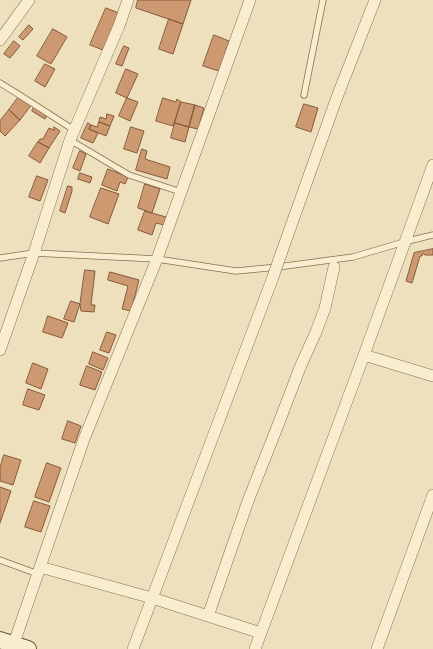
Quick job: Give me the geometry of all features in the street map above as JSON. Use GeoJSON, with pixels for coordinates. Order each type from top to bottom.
{"type":"FeatureCollection","features":[{"type":"Feature","properties":{"kind":"street"},"geometry":{"type":"LineString","coordinates":[[0,40],[29,0]]}},
{"type":"Feature","properties":{"kind":"street"},"geometry":{"type":"LineString","coordinates":[[0,350],[34,253],[72,135],[119,26],[128,0]]}},
{"type":"Feature","properties":{"kind":"street"},"geometry":{"type":"LineString","coordinates":[[13,646],[84,439],[157,259],[250,0]]}},
{"type":"Feature","properties":{"kind":"street"},"geometry":{"type":"LineString","coordinates":[[133,649],[273,277],[336,97],[375,0]]}},
{"type":"Feature","properties":{"kind":"street"},"geometry":{"type":"LineString","coordinates":[[255,649],[433,165]]}},
{"type":"Feature","properties":{"kind":"street"},"geometry":{"type":"LineString","coordinates":[[208,616],[248,501],[301,364],[325,308],[334,267]]}},
{"type":"Feature","properties":{"kind":"street"},"geometry":{"type":"LineString","coordinates":[[364,355],[433,376]]}},
{"type":"Feature","properties":{"kind":"street"},"geometry":{"type":"LineString","coordinates":[[377,649],[433,495]]}},
{"type":"Feature","properties":{"kind":"street"},"geometry":{"type":"LineString","coordinates":[[39,571],[152,598],[261,633]]}},
{"type":"Feature","properties":{"kind":"lane"},"geometry":{"type":"LineString","coordinates":[[304,95],[323,0]]}},
{"type":"Feature","properties":{"kind":"lane"},"geometry":{"type":"LineString","coordinates":[[0,83],[20,95],[72,135],[129,175],[181,192]]}},
{"type":"Feature","properties":{"kind":"lane"},"geometry":{"type":"LineString","coordinates":[[0,258],[34,253],[157,259],[236,271],[353,257],[433,235]]}},
{"type":"Feature","properties":{"kind":"lane"},"geometry":{"type":"LineString","coordinates":[[0,560],[39,571]]}},
{"type":"Feature","properties":{"kind":"building"},"geometry":{"type":"Polygon","coordinates":[[[138,0],[191,0],[183,24],[136,8],[138,0]]]}},
{"type":"Feature","properties":{"kind":"building"},"geometry":{"type":"Polygon","coordinates":[[[106,8],[119,13],[103,50],[90,45],[106,8]]]}},
{"type":"Feature","properties":{"kind":"building"},"geometry":{"type":"Polygon","coordinates":[[[169,19],[183,24],[173,54],[159,49],[169,19]]]}},
{"type":"Feature","properties":{"kind":"building"},"geometry":{"type":"Polygon","coordinates":[[[29,25],[33,29],[23,40],[19,37],[29,25]]]}},
{"type":"Feature","properties":{"kind":"building"},"geometry":{"type":"Polygon","coordinates":[[[53,29],[67,37],[51,64],[37,56],[53,29]]]}},
{"type":"Feature","properties":{"kind":"building"},"geometry":{"type":"Polygon","coordinates":[[[214,35],[229,41],[219,71],[203,66],[214,35]]]}},
{"type":"Feature","properties":{"kind":"building"},"geometry":{"type":"Polygon","coordinates":[[[14,41],[20,46],[10,58],[4,54],[14,41]]]}},
{"type":"Feature","properties":{"kind":"building"},"geometry":{"type":"Polygon","coordinates":[[[124,46],[129,48],[122,66],[116,64],[124,46]]]}},
{"type":"Feature","properties":{"kind":"building"},"geometry":{"type":"Polygon","coordinates":[[[45,64],[55,69],[45,87],[35,81],[45,64]]]}},
{"type":"Feature","properties":{"kind":"building"},"geometry":{"type":"Polygon","coordinates":[[[126,69],[138,74],[127,98],[116,93],[126,69]]]}},
{"type":"Feature","properties":{"kind":"building"},"geometry":{"type":"Polygon","coordinates":[[[20,95],[32,104],[20,120],[9,110],[20,95]]]}},
{"type":"Feature","properties":{"kind":"building"},"geometry":{"type":"Polygon","coordinates":[[[127,98],[138,102],[130,121],[119,116],[127,98]]]}},
{"type":"Feature","properties":{"kind":"building"},"geometry":{"type":"Polygon","coordinates":[[[163,98],[176,102],[177,99],[181,102],[173,126],[156,121],[163,98]]]}},
{"type":"Feature","properties":{"kind":"building"},"geometry":{"type":"Polygon","coordinates":[[[181,102],[195,105],[189,127],[175,123],[181,102]]]}},
{"type":"Feature","properties":{"kind":"building"},"geometry":{"type":"Polygon","coordinates":[[[304,104],[318,108],[311,132],[296,127],[304,104]]]}},
{"type":"Feature","properties":{"kind":"building"},"geometry":{"type":"Polygon","coordinates":[[[35,105],[48,113],[45,119],[32,111],[35,105]]]}},
{"type":"Feature","properties":{"kind":"building"},"geometry":{"type":"Polygon","coordinates":[[[195,105],[204,108],[198,129],[189,127],[195,105]]]}},
{"type":"Feature","properties":{"kind":"building"},"geometry":{"type":"Polygon","coordinates":[[[9,110],[20,120],[5,136],[0,131],[0,121],[9,110]]]}},
{"type":"Feature","properties":{"kind":"building"},"geometry":{"type":"Polygon","coordinates":[[[107,114],[114,116],[110,126],[99,122],[100,117],[106,119],[107,114]]]}},
{"type":"Feature","properties":{"kind":"building"},"geometry":{"type":"Polygon","coordinates":[[[99,122],[110,126],[106,136],[89,129],[91,125],[97,127],[99,122]]]}},
{"type":"Feature","properties":{"kind":"building"},"geometry":{"type":"Polygon","coordinates":[[[88,123],[91,125],[89,129],[98,133],[93,143],[81,138],[88,123]]]}},
{"type":"Feature","properties":{"kind":"building"},"geometry":{"type":"Polygon","coordinates":[[[175,123],[189,127],[185,142],[171,138],[175,123]]]}},
{"type":"Feature","properties":{"kind":"building"},"geometry":{"type":"Polygon","coordinates":[[[54,127],[60,131],[49,148],[38,142],[40,139],[43,139],[49,128],[54,130],[54,127]]]}},
{"type":"Feature","properties":{"kind":"building"},"geometry":{"type":"Polygon","coordinates":[[[131,127],[144,131],[137,153],[124,149],[131,127]]]}},
{"type":"Feature","properties":{"kind":"building"},"geometry":{"type":"Polygon","coordinates":[[[38,142],[49,148],[40,163],[29,156],[38,142]]]}},
{"type":"Feature","properties":{"kind":"building"},"geometry":{"type":"Polygon","coordinates":[[[142,149],[147,151],[145,159],[170,167],[167,179],[136,170],[142,149]]]}},
{"type":"Feature","properties":{"kind":"building"},"geometry":{"type":"Polygon","coordinates":[[[80,151],[86,154],[80,171],[73,168],[80,151]]]}},
{"type":"Feature","properties":{"kind":"building"},"geometry":{"type":"Polygon","coordinates":[[[108,169],[128,177],[125,184],[120,182],[117,191],[102,185],[108,169]]]}},
{"type":"Feature","properties":{"kind":"building"},"geometry":{"type":"Polygon","coordinates":[[[80,173],[92,177],[90,183],[78,179],[80,173]]]}},
{"type":"Feature","properties":{"kind":"building"},"geometry":{"type":"Polygon","coordinates":[[[37,176],[48,180],[40,201],[29,197],[37,176]]]}},
{"type":"Feature","properties":{"kind":"building"},"geometry":{"type":"Polygon","coordinates":[[[145,184],[160,189],[152,213],[138,208],[145,184]]]}},
{"type":"Feature","properties":{"kind":"building"},"geometry":{"type":"Polygon","coordinates":[[[68,186],[72,187],[72,191],[65,213],[60,211],[68,186]]]}},
{"type":"Feature","properties":{"kind":"building"},"geometry":{"type":"Polygon","coordinates":[[[101,188],[119,194],[108,224],[90,217],[101,188]]]}},
{"type":"Feature","properties":{"kind":"building"},"geometry":{"type":"Polygon","coordinates":[[[145,211],[166,217],[164,225],[156,223],[152,235],[138,230],[145,211]]]}},
{"type":"Feature","properties":{"kind":"building"},"geometry":{"type":"Polygon","coordinates":[[[433,249],[433,255],[425,255],[423,253],[422,256],[420,256],[412,283],[406,281],[414,253],[433,249]]]}},
{"type":"Feature","properties":{"kind":"building"},"geometry":{"type":"Polygon","coordinates":[[[85,270],[95,271],[91,305],[95,305],[94,312],[81,311],[80,304],[85,270]]]}},
{"type":"Feature","properties":{"kind":"building"},"geometry":{"type":"Polygon","coordinates":[[[110,272],[139,280],[131,311],[122,309],[128,286],[108,280],[110,272]]]}},
{"type":"Feature","properties":{"kind":"building"},"geometry":{"type":"Polygon","coordinates":[[[71,301],[80,304],[74,322],[64,319],[71,301]]]}},
{"type":"Feature","properties":{"kind":"building"},"geometry":{"type":"Polygon","coordinates":[[[48,316],[68,323],[62,338],[43,332],[48,316]]]}},
{"type":"Feature","properties":{"kind":"building"},"geometry":{"type":"Polygon","coordinates":[[[107,332],[116,335],[109,353],[100,350],[107,332]]]}},
{"type":"Feature","properties":{"kind":"building"},"geometry":{"type":"Polygon","coordinates":[[[93,352],[108,358],[103,370],[89,364],[93,352]]]}},
{"type":"Feature","properties":{"kind":"building"},"geometry":{"type":"Polygon","coordinates":[[[33,363],[48,369],[41,389],[26,383],[33,363]]]}},
{"type":"Feature","properties":{"kind":"building"},"geometry":{"type":"Polygon","coordinates":[[[87,366],[102,372],[95,390],[80,385],[87,366]]]}},
{"type":"Feature","properties":{"kind":"building"},"geometry":{"type":"Polygon","coordinates":[[[28,389],[45,395],[39,410],[23,405],[28,389]]]}},
{"type":"Feature","properties":{"kind":"building"},"geometry":{"type":"Polygon","coordinates":[[[68,421],[81,426],[75,443],[62,439],[68,421]]]}},
{"type":"Feature","properties":{"kind":"building"},"geometry":{"type":"Polygon","coordinates":[[[4,455],[21,460],[13,485],[0,481],[0,468],[4,455]]]}},
{"type":"Feature","properties":{"kind":"building"},"geometry":{"type":"Polygon","coordinates":[[[47,463],[61,468],[49,502],[35,497],[47,463]]]}},
{"type":"Feature","properties":{"kind":"building"},"geometry":{"type":"Polygon","coordinates":[[[0,487],[11,491],[0,523],[0,487]]]}},
{"type":"Feature","properties":{"kind":"building"},"geometry":{"type":"Polygon","coordinates":[[[34,501],[50,506],[41,532],[25,527],[34,501]]]}}]}
